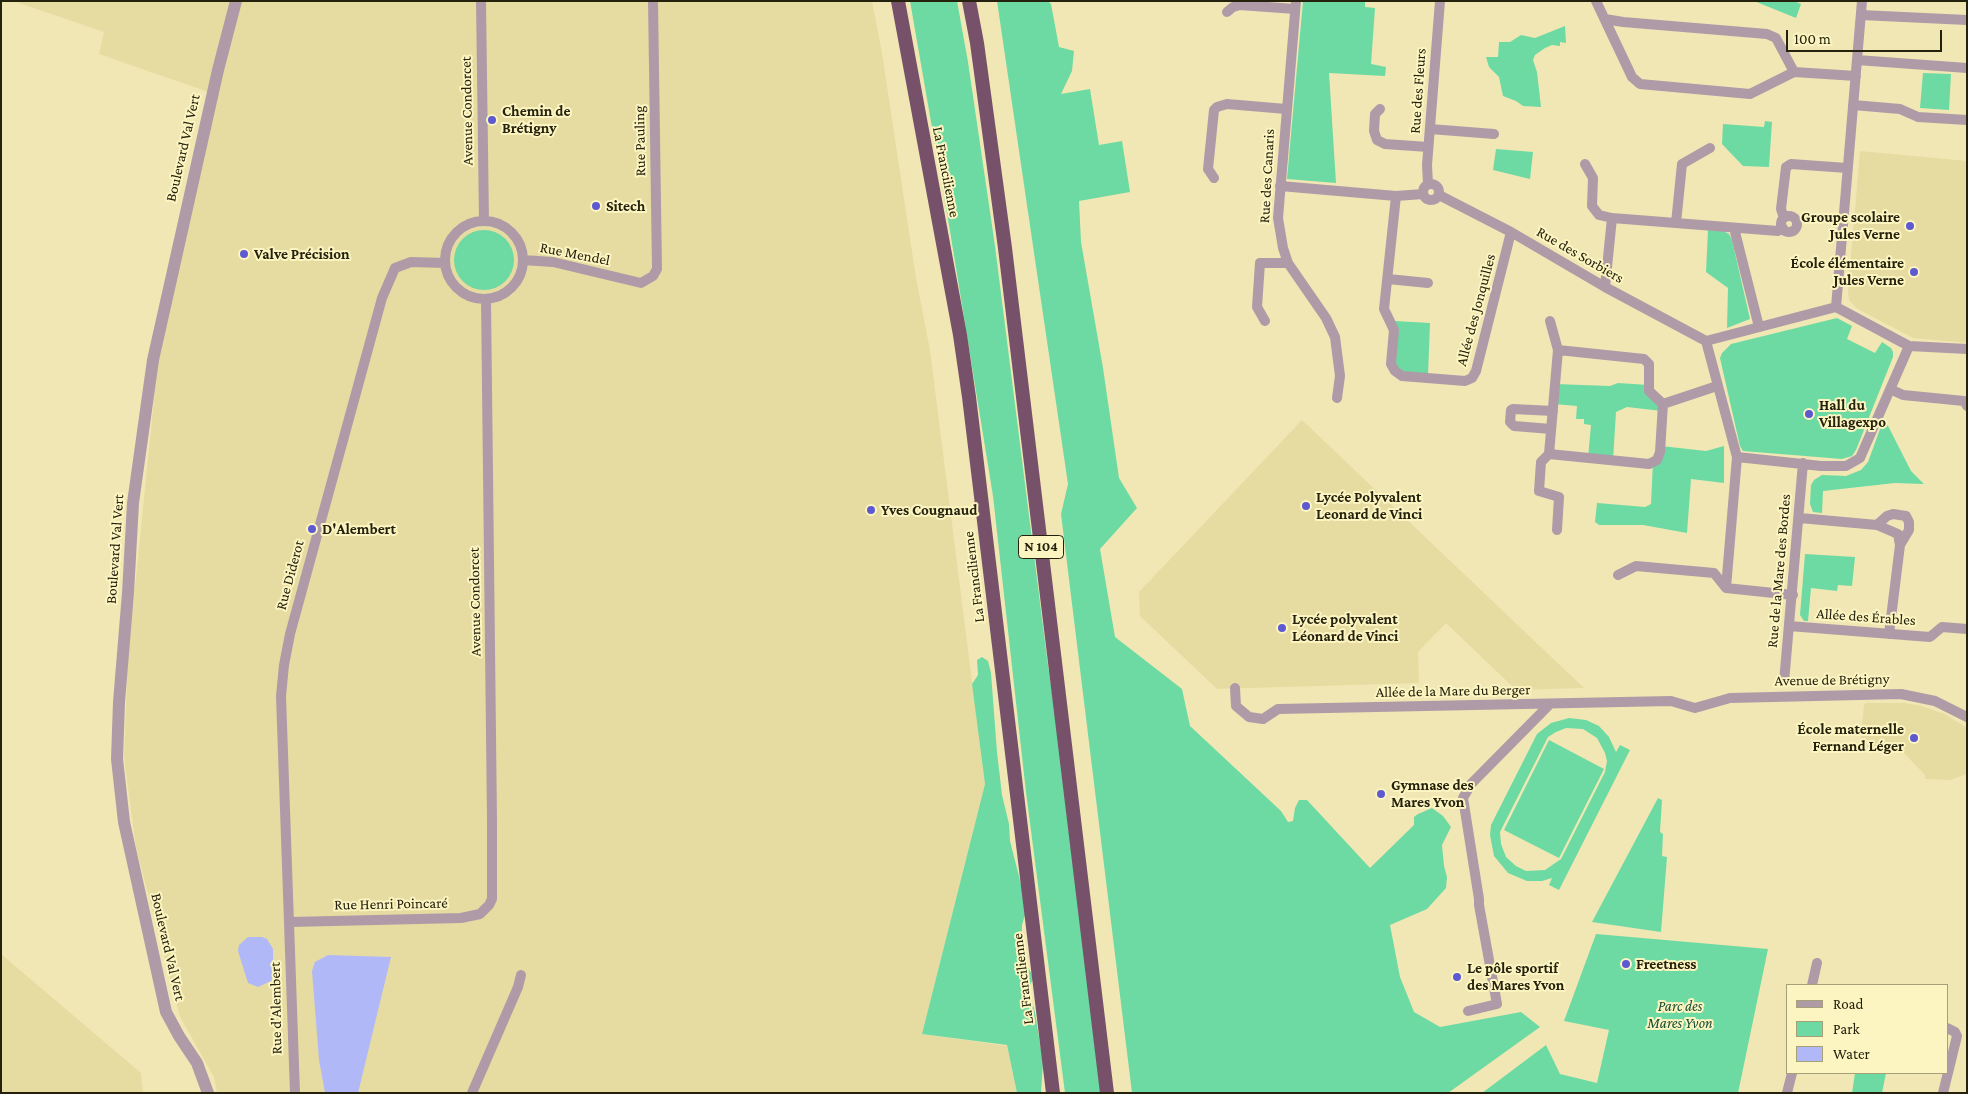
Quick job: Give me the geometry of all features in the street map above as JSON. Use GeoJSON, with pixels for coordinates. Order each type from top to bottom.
{"type":"FeatureCollection","features":[{"type":"Feature","properties":{"kind":"highway","name":"La Francilienne"},"geometry":{"type":"LineString","coordinates":[[898,1],[958,326],[966,379],[1053,1093]]}},
{"type":"Feature","properties":{"kind":"highway","name":"N 104"},"geometry":{"type":"LineString","coordinates":[[969,1],[984,91],[1006,258],[1107,1093]]}},
{"type":"Feature","properties":{"kind":"street","name":"Boulevard Val Vert"},"geometry":{"type":"LineString","coordinates":[[208,1093],[197,1063],[166,1012],[124,822],[117,759],[119,702],[134,503],[153,360],[218,70],[236,1]]}},
{"type":"Feature","properties":{"kind":"street","name":"Avenue Condorcet"},"geometry":{"type":"LineString","coordinates":[[481,1],[484,221]]}},
{"type":"Feature","properties":{"kind":"street","name":"Rue Pauling"},"geometry":{"type":"LineString","coordinates":[[622,279],[641,283],[653,276],[657,269],[653,1]]}},
{"type":"Feature","properties":{"kind":"street","name":"Rue des Fleurs"},"geometry":{"type":"LineString","coordinates":[[1428,184],[1428,147],[1440,1]]}},
{"type":"Feature","properties":{"kind":"street"},"geometry":{"type":"LineString","coordinates":[[1596,1],[1632,77],[1640,84],[1750,94],[1794,72],[1856,76]]}},
{"type":"Feature","properties":{"kind":"street"},"geometry":{"type":"LineString","coordinates":[[1836,307],[1862,1]]}},
{"type":"Feature","properties":{"kind":"street"},"geometry":{"type":"LineString","coordinates":[[1227,12],[1233,7],[1240,5],[1296,5]]}},
{"type":"Feature","properties":{"kind":"street","name":"Rue des Canaris"},"geometry":{"type":"LineString","coordinates":[[1296,5],[1278,218],[1283,248],[1288,263],[1331,327],[1335,337],[1340,376],[1337,398]]}},
{"type":"Feature","properties":{"kind":"street"},"geometry":{"type":"LineString","coordinates":[[1862,15],[1967,20]]}},
{"type":"Feature","properties":{"kind":"street"},"geometry":{"type":"LineString","coordinates":[[1605,19],[1767,34],[1776,38],[1794,72]]}},
{"type":"Feature","properties":{"kind":"street"},"geometry":{"type":"LineString","coordinates":[[1857,60],[1967,68]]}},
{"type":"Feature","properties":{"kind":"street"},"geometry":{"type":"LineString","coordinates":[[1214,178],[1208,169],[1214,110],[1217,107],[1226,104],[1286,109]]}},
{"type":"Feature","properties":{"kind":"street"},"geometry":{"type":"LineString","coordinates":[[1853,105],[1900,109],[1918,117],[1967,120]]}},
{"type":"Feature","properties":{"kind":"street"},"geometry":{"type":"LineString","coordinates":[[1380,109],[1375,114],[1374,131],[1377,140],[1386,144],[1428,147]]}},
{"type":"Feature","properties":{"kind":"street"},"geometry":{"type":"LineString","coordinates":[[1430,129],[1494,134]]}},
{"type":"Feature","properties":{"kind":"street"},"geometry":{"type":"LineString","coordinates":[[1676,223],[1682,164],[1710,148]]}},
{"type":"Feature","properties":{"kind":"street"},"geometry":{"type":"LineString","coordinates":[[1585,164],[1593,178],[1591,199],[1594,211],[1599,214],[1612,218],[1778,231],[1783,223],[1781,209],[1786,167],[1791,164],[1847,168]]}},
{"type":"Feature","properties":{"kind":"street"},"geometry":{"type":"LineString","coordinates":[[1423,194],[1423,189],[1428,184]]}},
{"type":"Feature","properties":{"kind":"street","name":"Rue des Sorbiers"},"geometry":{"type":"LineString","coordinates":[[1428,184],[1434,184],[1438,187],[1439,195]]}},
{"type":"Feature","properties":{"kind":"street","name":"Rue des Sorbiers"},"geometry":{"type":"LineString","coordinates":[[1280,186],[1396,196],[1423,194],[1431,200],[1436,199],[1439,195]]}},
{"type":"Feature","properties":{"kind":"street","name":"Rue des Sorbiers"},"geometry":{"type":"LineString","coordinates":[[1439,195],[1511,232],[1604,287],[1706,341]]}},
{"type":"Feature","properties":{"kind":"street","name":"Allée des Jonquilles"},"geometry":{"type":"LineString","coordinates":[[1396,196],[1384,309],[1394,330],[1391,364],[1402,376],[1465,381],[1472,378],[1476,371],[1511,232]]}},
{"type":"Feature","properties":{"kind":"street"},"geometry":{"type":"LineString","coordinates":[[1604,287],[1612,218]]}},
{"type":"Feature","properties":{"kind":"street"},"geometry":{"type":"LineString","coordinates":[[484,221],[496,223],[507,229],[515,237],[521,248],[522,260],[521,272],[516,282],[502,294],[486,299],[474,298],[463,293],[454,285],[448,275],[445,263],[446,250],[451,239],[460,229],[472,223],[484,221]]}},
{"type":"Feature","properties":{"kind":"street"},"geometry":{"type":"LineString","coordinates":[[1734,228],[1759,327]]}},
{"type":"Feature","properties":{"kind":"street","name":"Rue Mendel"},"geometry":{"type":"LineString","coordinates":[[522,260],[553,262],[622,279]]}},
{"type":"Feature","properties":{"kind":"street","name":"Rue Diderot"},"geometry":{"type":"LineString","coordinates":[[290,922],[281,696],[290,634],[382,298],[395,268],[411,262],[445,263]]}},
{"type":"Feature","properties":{"kind":"street"},"geometry":{"type":"LineString","coordinates":[[1265,321],[1257,307],[1260,263],[1288,263]]}},
{"type":"Feature","properties":{"kind":"street"},"geometry":{"type":"LineString","coordinates":[[1388,280],[1428,283]]}},
{"type":"Feature","properties":{"kind":"street","name":"Avenue Condorcet"},"geometry":{"type":"LineString","coordinates":[[486,299],[492,820],[492,899],[489,905]]}},
{"type":"Feature","properties":{"kind":"street"},"geometry":{"type":"LineString","coordinates":[[1726,588],[1737,458],[1706,341],[1836,307],[1909,346],[1967,349]]}},
{"type":"Feature","properties":{"kind":"street"},"geometry":{"type":"LineString","coordinates":[[1550,321],[1558,350],[1549,454],[1542,462],[1539,491],[1559,497],[1557,530]]}},
{"type":"Feature","properties":{"kind":"street"},"geometry":{"type":"LineString","coordinates":[[1737,458],[1784,463],[1846,466],[1860,458],[1909,346]]}},
{"type":"Feature","properties":{"kind":"street"},"geometry":{"type":"LineString","coordinates":[[1558,350],[1644,359],[1649,364],[1649,391],[1663,404]]}},
{"type":"Feature","properties":{"kind":"street"},"geometry":{"type":"LineString","coordinates":[[1663,404],[1717,386]]}},
{"type":"Feature","properties":{"kind":"street"},"geometry":{"type":"LineString","coordinates":[[1890,389],[1903,395],[1964,401],[1967,406]]}},
{"type":"Feature","properties":{"kind":"street"},"geometry":{"type":"LineString","coordinates":[[1549,454],[1649,464],[1657,460],[1660,452],[1663,404]]}},
{"type":"Feature","properties":{"kind":"street"},"geometry":{"type":"LineString","coordinates":[[1551,429],[1511,425],[1510,416],[1511,410],[1518,408],[1553,411]]}},
{"type":"Feature","properties":{"kind":"street","name":"Rue de la Mare des Bordes"},"geometry":{"type":"LineString","coordinates":[[1784,682],[1800,518],[1803,463]]}},
{"type":"Feature","properties":{"kind":"street"},"geometry":{"type":"LineString","coordinates":[[1877,525],[1886,516],[1893,514],[1906,516],[1909,522],[1909,530],[1900,545]]}},
{"type":"Feature","properties":{"kind":"street"},"geometry":{"type":"LineString","coordinates":[[1800,518],[1877,525],[1898,534],[1900,545],[1889,634]]}},
{"type":"Feature","properties":{"kind":"street"},"geometry":{"type":"LineString","coordinates":[[1618,575],[1636,566],[1714,572],[1726,588],[1793,595]]}},
{"type":"Feature","properties":{"kind":"street","name":"Allée des Érables"},"geometry":{"type":"LineString","coordinates":[[1790,626],[1930,637],[1942,627],[1967,629]]}},
{"type":"Feature","properties":{"kind":"street","name":"Allée de la Mare du Berger"},"geometry":{"type":"LineString","coordinates":[[1235,688],[1236,706],[1249,718],[1263,719],[1278,709],[1671,701],[1695,708]]}},
{"type":"Feature","properties":{"kind":"street","name":"Avenue de Brétigny"},"geometry":{"type":"LineString","coordinates":[[1695,708],[1730,698],[1901,694],[1935,701],[1967,717]]}},
{"type":"Feature","properties":{"kind":"street"},"geometry":{"type":"LineString","coordinates":[[1468,1011],[1498,1004],[1479,905],[1463,798],[1471,784],[1550,704]]}},
{"type":"Feature","properties":{"kind":"street","name":"Rue Henri Poincaré"},"geometry":{"type":"LineString","coordinates":[[290,922],[461,918],[480,914],[489,905]]}},
{"type":"Feature","properties":{"kind":"street","name":"Rue d'Alembert"},"geometry":{"type":"LineString","coordinates":[[290,922],[295,1093]]}},
{"type":"Feature","properties":{"kind":"street"},"geometry":{"type":"LineString","coordinates":[[1812,984],[1817,963]]}},
{"type":"Feature","properties":{"kind":"street"},"geometry":{"type":"LineString","coordinates":[[472,1093],[518,987],[521,975]]}},
{"type":"Feature","properties":{"kind":"street"},"geometry":{"type":"LineString","coordinates":[[1948,1028],[1955,1032],[1957,1036],[1948,1073]]}},
{"type":"Feature","properties":{"kind":"street"},"geometry":{"type":"LineString","coordinates":[[1787,1093],[1792,1074]]}},
{"type":"Feature","properties":{"kind":"street"},"geometry":{"type":"LineString","coordinates":[[1943,1093],[1948,1074]]}},
{"type":"Feature","properties":{"kind":"shaded area"},"geometry":{"type":"Polygon","coordinates":[[[13,1],[872,1],[882,53],[916,278],[930,350],[985,784],[922,1034],[1007,1046],[1017,1093],[217,1093],[214,1077],[180,1017],[136,847],[124,758],[128,657],[159,350],[217,95],[99,54],[104,32],[13,1]]]}},
{"type":"Feature","properties":{"kind":"shaded area","name":"Groupe scolaire Jules Verne"},"geometry":{"type":"Polygon","coordinates":[[[1860,151],[1967,161],[1967,343],[1913,338],[1856,308],[1849,300],[1848,291],[1860,151]]]}},
{"type":"Feature","properties":{"kind":"shaded area","name":"Lycée Polyvalent Leonard de Vinci"},"geometry":{"type":"Polygon","coordinates":[[[1302,420],[1584,688],[1516,690],[1446,623],[1418,652],[1419,683],[1217,689],[1140,616],[1139,592],[1302,420]]]}},
{"type":"Feature","properties":{"kind":"shaded area","name":"École maternelle Fernand Léger"},"geometry":{"type":"Polygon","coordinates":[[[1866,703],[1905,703],[1921,706],[1945,714],[1967,728],[1967,774],[1950,780],[1925,779],[1925,775],[1903,752],[1860,748],[1864,705],[1866,703]]]}},
{"type":"Feature","properties":{"kind":"shaded area"},"geometry":{"type":"Polygon","coordinates":[[[1,954],[141,1073],[143,1093],[1,1093],[1,954]]]}},
{"type":"Feature","properties":{"kind":"green space"},"geometry":{"type":"Polygon","coordinates":[[[910,1],[957,1],[968,62],[995,246],[1047,658],[1067,797],[1101,1093],[1065,1093],[1026,792],[993,496],[910,1]]]}},
{"type":"Feature","properties":{"kind":"green space"},"geometry":{"type":"Polygon","coordinates":[[[997,1],[1048,1],[1051,4],[1059,47],[1074,51],[1072,71],[1061,94],[1090,89],[1099,145],[1122,141],[1130,192],[1079,201],[1081,242],[1103,368],[1119,478],[1137,508],[1100,549],[1115,637],[1182,689],[1190,726],[1281,811],[1288,822],[1293,821],[1295,808],[1299,800],[1307,800],[1370,868],[1414,825],[1414,817],[1418,814],[1432,808],[1443,816],[1451,827],[1442,845],[1447,877],[1446,888],[1427,909],[1390,925],[1400,977],[1414,1012],[1440,1027],[1521,1012],[1540,1027],[1448,1093],[1132,1093],[1061,514],[1068,484],[997,1]]]}},
{"type":"Feature","properties":{"kind":"green space"},"geometry":{"type":"Polygon","coordinates":[[[1303,1],[1365,1],[1365,7],[1375,8],[1371,64],[1386,67],[1385,76],[1329,73],[1336,183],[1287,179],[1303,1]]]}},
{"type":"Feature","properties":{"kind":"green space"},"geometry":{"type":"Polygon","coordinates":[[[1754,1],[1794,1],[1801,4],[1796,18],[1754,1]]]}},
{"type":"Feature","properties":{"kind":"green space"},"geometry":{"type":"Polygon","coordinates":[[[1565,26],[1566,43],[1560,42],[1560,46],[1552,45],[1545,48],[1535,55],[1533,60],[1537,72],[1541,107],[1523,106],[1503,96],[1499,77],[1489,67],[1486,57],[1498,57],[1499,42],[1510,42],[1521,35],[1535,38],[1565,26]]]}},
{"type":"Feature","properties":{"kind":"green space"},"geometry":{"type":"Polygon","coordinates":[[[1923,73],[1951,74],[1949,110],[1920,108],[1923,73]]]}},
{"type":"Feature","properties":{"kind":"green space"},"geometry":{"type":"Polygon","coordinates":[[[1765,121],[1772,122],[1769,167],[1743,166],[1722,144],[1723,124],[1764,127],[1765,121]]]}},
{"type":"Feature","properties":{"kind":"green space"},"geometry":{"type":"Polygon","coordinates":[[[1496,149],[1533,152],[1530,179],[1493,170],[1496,149]]]}},
{"type":"Feature","properties":{"kind":"green space"},"geometry":{"type":"Polygon","coordinates":[[[484,230],[501,235],[509,243],[514,260],[509,277],[501,285],[484,290],[467,285],[459,277],[454,260],[459,243],[467,235],[484,230]]]}},
{"type":"Feature","properties":{"kind":"green space"},"geometry":{"type":"Polygon","coordinates":[[[1708,230],[1723,231],[1729,234],[1732,240],[1750,319],[1727,328],[1728,288],[1706,272],[1708,230]]]}},
{"type":"Feature","properties":{"kind":"green space"},"geometry":{"type":"Polygon","coordinates":[[[1837,318],[1852,326],[1847,339],[1875,353],[1882,342],[1891,348],[1893,352],[1893,357],[1852,456],[1842,459],[1743,451],[1740,446],[1720,358],[1722,353],[1731,344],[1837,318]]]}},
{"type":"Feature","properties":{"kind":"green space"},"geometry":{"type":"Polygon","coordinates":[[[1395,321],[1430,323],[1428,375],[1404,373],[1398,369],[1396,363],[1395,321]]]}},
{"type":"Feature","properties":{"kind":"green space"},"geometry":{"type":"Polygon","coordinates":[[[1618,383],[1649,385],[1662,411],[1627,407],[1616,412],[1613,460],[1588,458],[1591,425],[1584,424],[1584,419],[1576,419],[1577,406],[1554,404],[1555,384],[1610,386],[1618,383]]]}},
{"type":"Feature","properties":{"kind":"green space"},"geometry":{"type":"Polygon","coordinates":[[[1884,418],[1911,471],[1924,484],[1895,483],[1823,491],[1822,513],[1813,512],[1810,504],[1811,485],[1814,480],[1822,475],[1846,476],[1861,470],[1868,462],[1884,418]]]}},
{"type":"Feature","properties":{"kind":"green space"},"geometry":{"type":"Polygon","coordinates":[[[1661,446],[1706,451],[1724,446],[1724,483],[1691,479],[1687,533],[1643,525],[1599,525],[1595,522],[1597,503],[1645,507],[1651,504],[1653,461],[1661,446]]]}},
{"type":"Feature","properties":{"kind":"green space"},"geometry":{"type":"Polygon","coordinates":[[[1805,554],[1855,557],[1852,586],[1838,585],[1837,591],[1811,588],[1808,621],[1804,621],[1800,615],[1805,554]]]}},
{"type":"Feature","properties":{"kind":"green space"},"geometry":{"type":"Polygon","coordinates":[[[982,657],[988,661],[991,673],[1002,795],[1009,824],[1010,841],[1022,888],[1025,915],[1022,925],[1021,957],[1034,977],[1028,989],[1035,1012],[1043,1063],[1041,1093],[1017,1093],[1007,1045],[922,1034],[985,784],[972,684],[978,675],[977,660],[982,657]]]}},
{"type":"Feature","properties":{"kind":"green space"},"geometry":{"type":"Polygon","coordinates":[[[1569,718],[1586,720],[1599,726],[1609,737],[1616,752],[1620,745],[1630,750],[1559,890],[1549,885],[1552,878],[1542,881],[1527,881],[1508,873],[1494,856],[1490,835],[1491,825],[1537,734],[1551,723],[1569,718]],[[1566,728],[1548,737],[1500,832],[1501,844],[1506,857],[1516,866],[1526,871],[1545,870],[1561,859],[1605,772],[1607,761],[1605,753],[1597,738],[1583,729],[1566,728]]]}},
{"type":"Feature","properties":{"kind":"green space"},"geometry":{"type":"Polygon","coordinates":[[[1549,740],[1604,769],[1559,858],[1504,830],[1549,740]]]}},
{"type":"Feature","properties":{"kind":"green space"},"geometry":{"type":"Polygon","coordinates":[[[1658,798],[1662,800],[1660,832],[1663,834],[1662,856],[1667,857],[1661,932],[1592,922],[1658,798]]]}},
{"type":"Feature","properties":{"kind":"green space","name":"Parc des Mares Yvon"},"geometry":{"type":"Polygon","coordinates":[[[1596,934],[1768,949],[1738,1093],[1482,1093],[1546,1045],[1560,1074],[1597,1083],[1609,1030],[1564,1021],[1596,934]]]}},
{"type":"Feature","properties":{"kind":"green space"},"geometry":{"type":"Polygon","coordinates":[[[1855,1074],[1886,1074],[1882,1093],[1852,1093],[1855,1074]]]}},
{"type":"Feature","properties":{"kind":"water"},"geometry":{"type":"Polygon","coordinates":[[[248,937],[267,939],[273,949],[273,976],[271,981],[258,987],[248,983],[238,951],[239,945],[248,937]]]}},
{"type":"Feature","properties":{"kind":"water"},"geometry":{"type":"Polygon","coordinates":[[[328,955],[391,957],[358,1093],[325,1093],[319,1060],[312,971],[315,962],[328,955]]]}},
{"type":"Feature","properties":{"kind":"place","name":"Chemin de Brétigny"},"geometry":{"type":"Point","coordinates":[492,120]}},
{"type":"Feature","properties":{"kind":"place","name":"Sitech"},"geometry":{"type":"Point","coordinates":[596,206]}},
{"type":"Feature","properties":{"kind":"place","name":"Groupe scolaire Jules Verne"},"geometry":{"type":"Point","coordinates":[1910,226]}},
{"type":"Feature","properties":{"kind":"place","name":"Valve Précision"},"geometry":{"type":"Point","coordinates":[244,254]}},
{"type":"Feature","properties":{"kind":"place","name":"École élémentaire Jules Verne"},"geometry":{"type":"Point","coordinates":[1914,272]}},
{"type":"Feature","properties":{"kind":"place","name":"Hall du Villagexpo"},"geometry":{"type":"Point","coordinates":[1809,414]}},
{"type":"Feature","properties":{"kind":"place","name":"Lycée Polyvalent Leonard de Vinci"},"geometry":{"type":"Point","coordinates":[1306,506]}},
{"type":"Feature","properties":{"kind":"place","name":"Yves Cougnaud"},"geometry":{"type":"Point","coordinates":[871,510]}},
{"type":"Feature","properties":{"kind":"place","name":"D'Alembert"},"geometry":{"type":"Point","coordinates":[312,529]}},
{"type":"Feature","properties":{"kind":"place","name":"Lycée polyvalent Léonard de Vinci"},"geometry":{"type":"Point","coordinates":[1282,628]}},
{"type":"Feature","properties":{"kind":"place","name":"École maternelle Fernand Léger"},"geometry":{"type":"Point","coordinates":[1914,738]}},
{"type":"Feature","properties":{"kind":"place","name":"Gymnase des Mares Yvon"},"geometry":{"type":"Point","coordinates":[1381,794]}},
{"type":"Feature","properties":{"kind":"place","name":"Freetness"},"geometry":{"type":"Point","coordinates":[1626,964]}},
{"type":"Feature","properties":{"kind":"place","name":"Le pôle sportif des Mares Yvon"},"geometry":{"type":"Point","coordinates":[1457,977]}}]}
